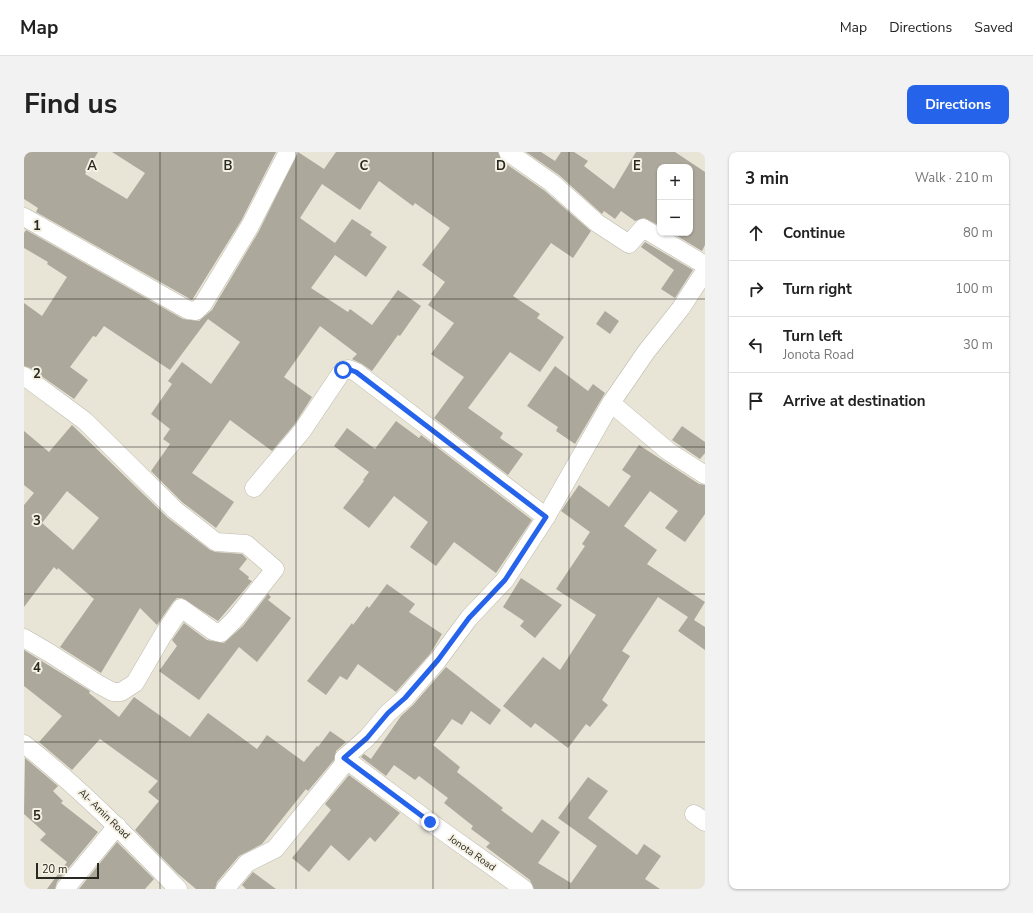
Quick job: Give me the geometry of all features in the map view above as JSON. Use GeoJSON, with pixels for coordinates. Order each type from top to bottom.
{"type":"FeatureCollection","features":[{"type":"Feature","properties":{"kind":"street"},"geometry":{"type":"LineString","coordinates":[[24,218],[188,310],[196,312],[203,304],[250,226],[288,152]]}},
{"type":"Feature","properties":{"kind":"street"},"geometry":{"type":"LineString","coordinates":[[508,152],[552,183],[597,223],[629,244],[643,228],[705,265]]}},
{"type":"Feature","properties":{"kind":"street"},"geometry":{"type":"LineString","coordinates":[[224,889],[247,862],[275,849],[344,764],[344,758],[367,738],[388,713],[405,698],[438,660],[469,618],[505,580],[546,517],[611,403],[646,352],[681,308],[705,272]]}},
{"type":"Feature","properties":{"kind":"street"},"geometry":{"type":"LineString","coordinates":[[254,488],[302,431],[343,370],[348,369],[356,372],[546,517]]}},
{"type":"Feature","properties":{"kind":"street"},"geometry":{"type":"LineString","coordinates":[[24,376],[85,420],[175,510],[204,533],[216,542],[246,544],[275,569],[235,619],[221,633],[213,631],[181,608],[155,647],[135,683],[121,692],[113,692],[98,684],[24,638]]}},
{"type":"Feature","properties":{"kind":"street"},"geometry":{"type":"LineString","coordinates":[[611,403],[668,451],[705,475]]}},
{"type":"Feature","properties":{"kind":"street","name":"Al- Amin Road"},"geometry":{"type":"LineString","coordinates":[[24,744],[57,770],[117,826],[178,889]]}},
{"type":"Feature","properties":{"kind":"street","name":"Jonota Road"},"geometry":{"type":"LineString","coordinates":[[344,758],[524,889]]}},
{"type":"Feature","properties":{"kind":"street"},"geometry":{"type":"LineString","coordinates":[[65,889],[117,826]]}},
{"type":"Feature","properties":{"kind":"building"},"geometry":{"type":"Polygon","coordinates":[[[24,152],[98,152],[85,174],[127,199],[145,173],[112,152],[276,152],[241,221],[192,300],[36,212],[38,208],[24,199],[24,152]]]}},
{"type":"Feature","properties":{"kind":"building"},"geometry":{"type":"Polygon","coordinates":[[[298,152],[324,169],[336,152],[498,152],[502,161],[545,191],[591,231],[573,258],[551,243],[513,296],[540,314],[537,318],[564,337],[540,372],[510,352],[468,408],[503,433],[500,438],[523,454],[508,475],[434,418],[464,377],[431,354],[454,323],[428,305],[445,282],[422,265],[450,228],[415,203],[413,206],[379,181],[360,210],[322,184],[300,218],[335,243],[352,219],[372,232],[370,235],[387,247],[366,277],[335,255],[311,288],[348,312],[350,309],[372,325],[398,290],[421,306],[400,336],[398,335],[372,371],[352,359],[357,354],[320,326],[284,377],[312,397],[294,425],[272,451],[230,420],[192,473],[234,502],[216,528],[182,502],[151,471],[170,444],[163,439],[170,429],[151,414],[172,384],[168,381],[182,362],[211,384],[240,342],[208,319],[170,370],[104,326],[96,337],[93,336],[70,367],[88,380],[74,399],[30,368],[24,366],[24,303],[42,316],[67,277],[47,264],[48,262],[24,248],[24,233],[26,230],[183,319],[199,321],[212,310],[259,231],[298,152]]]}},
{"type":"Feature","properties":{"kind":"building"},"geometry":{"type":"Polygon","coordinates":[[[526,152],[541,152],[555,161],[561,152],[574,152],[588,161],[584,166],[614,189],[636,152],[675,152],[693,164],[657,164],[657,224],[644,218],[635,221],[621,211],[615,219],[604,211],[602,214],[559,175],[526,152]]]}},
{"type":"Feature","properties":{"kind":"building"},"geometry":{"type":"Polygon","coordinates":[[[693,164],[705,172],[705,245],[702,251],[677,236],[693,236],[693,164]]]}},
{"type":"Feature","properties":{"kind":"building"},"geometry":{"type":"Polygon","coordinates":[[[645,242],[693,270],[675,298],[661,289],[674,270],[641,247],[645,242]]]}},
{"type":"Feature","properties":{"kind":"building"},"geometry":{"type":"Polygon","coordinates":[[[605,311],[619,321],[610,334],[596,324],[605,311]]]}},
{"type":"Feature","properties":{"kind":"building"},"geometry":{"type":"Polygon","coordinates":[[[555,366],[588,391],[593,384],[605,393],[575,444],[556,431],[558,427],[527,406],[555,366]]]}},
{"type":"Feature","properties":{"kind":"building"},"geometry":{"type":"Polygon","coordinates":[[[396,421],[419,438],[421,435],[532,520],[496,573],[454,542],[436,566],[410,547],[428,522],[394,496],[369,528],[343,508],[364,481],[363,480],[369,472],[334,446],[347,428],[375,449],[396,421]]]}},
{"type":"Feature","properties":{"kind":"building"},"geometry":{"type":"Polygon","coordinates":[[[72,425],[168,518],[210,550],[215,552],[242,554],[247,559],[239,569],[249,577],[248,579],[252,581],[218,621],[182,598],[177,598],[173,602],[157,625],[140,608],[101,673],[60,647],[94,599],[58,568],[57,570],[54,567],[24,607],[24,505],[34,493],[24,485],[24,431],[49,452],[72,425]],[[67,491],[42,523],[73,550],[99,518],[67,491]]]}},
{"type":"Feature","properties":{"kind":"building"},"geometry":{"type":"Polygon","coordinates":[[[682,426],[705,442],[705,453],[700,459],[672,440],[682,426]]]}},
{"type":"Feature","properties":{"kind":"building"},"geometry":{"type":"Polygon","coordinates":[[[639,445],[699,484],[705,485],[705,514],[685,542],[665,528],[678,511],[650,491],[624,526],[657,550],[647,564],[705,602],[694,620],[705,627],[705,650],[678,631],[688,617],[658,597],[622,651],[630,656],[602,700],[608,705],[590,727],[586,724],[568,748],[535,723],[531,728],[503,706],[543,657],[560,670],[596,615],[556,589],[585,546],[582,544],[590,532],[561,511],[579,485],[609,507],[631,476],[622,470],[639,445]]]}},
{"type":"Feature","properties":{"kind":"building"},"geometry":{"type":"Polygon","coordinates":[[[521,578],[562,605],[535,638],[520,626],[524,621],[503,607],[521,578]]]}},
{"type":"Feature","properties":{"kind":"building"},"geometry":{"type":"Polygon","coordinates":[[[387,584],[415,604],[409,612],[442,634],[430,654],[396,692],[358,664],[347,680],[340,676],[326,695],[307,681],[352,623],[353,625],[367,606],[369,608],[387,584]]]}},
{"type":"Feature","properties":{"kind":"building"},"geometry":{"type":"Polygon","coordinates":[[[268,594],[271,597],[268,600],[291,618],[257,662],[239,647],[199,700],[159,671],[177,646],[172,640],[184,623],[207,640],[224,643],[243,626],[268,594]]]}},
{"type":"Feature","properties":{"kind":"building"},"geometry":{"type":"Polygon","coordinates":[[[24,650],[90,691],[89,693],[119,717],[134,697],[190,737],[208,713],[257,749],[267,735],[304,762],[330,731],[346,742],[336,751],[334,760],[308,791],[306,789],[262,844],[239,856],[217,882],[215,889],[196,889],[177,873],[135,830],[159,801],[148,792],[158,781],[100,739],[72,770],[39,742],[62,716],[24,686],[24,650]]]}},
{"type":"Feature","properties":{"kind":"building"},"geometry":{"type":"Polygon","coordinates":[[[446,667],[501,710],[490,725],[471,711],[462,725],[452,719],[433,745],[460,767],[457,772],[503,808],[501,810],[532,833],[542,819],[560,832],[538,863],[571,883],[597,846],[558,818],[588,777],[608,791],[588,818],[637,855],[644,844],[661,856],[645,879],[660,889],[534,889],[530,880],[486,847],[490,843],[471,829],[473,826],[444,803],[448,798],[419,776],[415,780],[394,765],[386,776],[361,757],[364,754],[371,759],[401,716],[413,705],[446,667]]]}},
{"type":"Feature","properties":{"kind":"building"},"geometry":{"type":"Polygon","coordinates":[[[25,758],[58,786],[53,791],[63,801],[61,803],[98,832],[57,882],[55,889],[47,889],[67,862],[40,840],[46,834],[24,814],[25,758]]]}},
{"type":"Feature","properties":{"kind":"building"},"geometry":{"type":"Polygon","coordinates":[[[349,775],[400,813],[375,842],[370,837],[349,861],[331,845],[309,872],[292,858],[331,810],[325,804],[349,775]]]}},
{"type":"Feature","properties":{"kind":"building"},"geometry":{"type":"Polygon","coordinates":[[[117,842],[154,879],[145,889],[79,889],[117,842]]]}},
{"type":"Feature","properties":{"kind":"building"},"geometry":{"type":"Polygon","coordinates":[[[253,872],[276,889],[246,889],[242,885],[253,872]]]}},
{"type":"Feature","properties":{"kind":"route"},"geometry":{"type":"LineString","coordinates":[[343,370],[348,369],[356,372],[546,517],[505,580],[469,618],[438,660],[405,698],[388,713],[367,738],[344,758],[430,822]]}}]}
